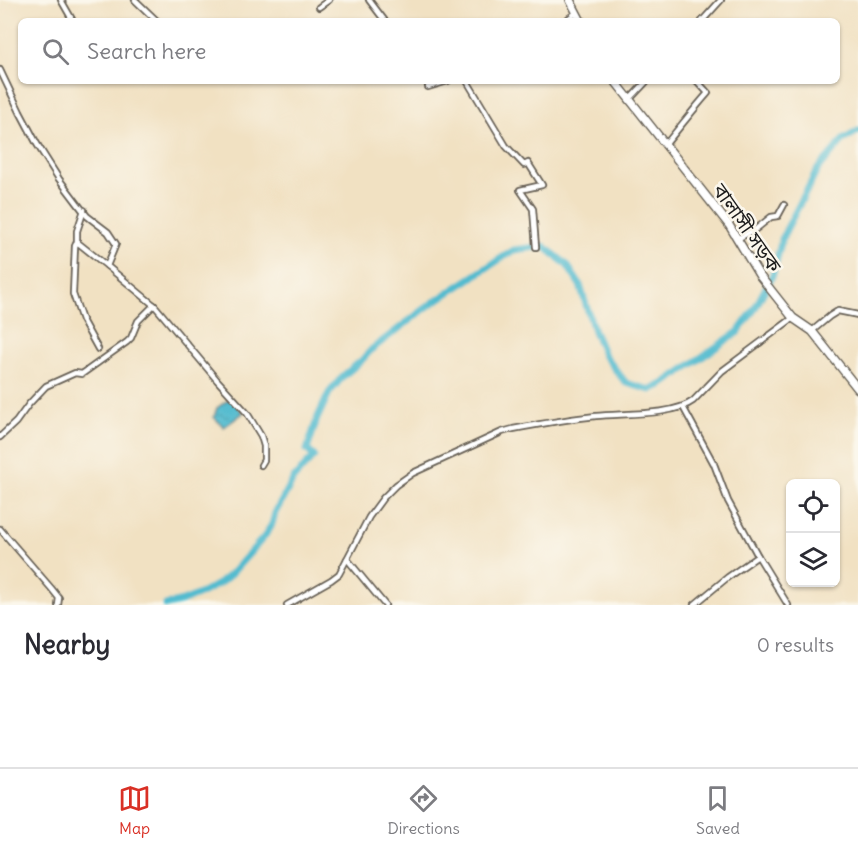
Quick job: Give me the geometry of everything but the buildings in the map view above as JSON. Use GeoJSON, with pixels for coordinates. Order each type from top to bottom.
{"type":"FeatureCollection","features":[{"type":"Feature","properties":{"kind":"main road"},"geometry":{"type":"LineString","coordinates":[[570,0],[579,18]]}},
{"type":"Feature","properties":{"kind":"main road","name":"বালাসী সড়ক"},"geometry":{"type":"LineString","coordinates":[[617,84],[729,225],[759,275],[783,306],[793,318],[812,331],[858,389]]}},
{"type":"Feature","properties":{"kind":"street"},"geometry":{"type":"LineString","coordinates":[[61,0],[71,18]]}},
{"type":"Feature","properties":{"kind":"street"},"geometry":{"type":"LineString","coordinates":[[135,0],[154,18]]}},
{"type":"Feature","properties":{"kind":"street"},"geometry":{"type":"LineString","coordinates":[[319,7],[329,0]]}},
{"type":"Feature","properties":{"kind":"street"},"geometry":{"type":"LineString","coordinates":[[369,0],[383,18]]}},
{"type":"Feature","properties":{"kind":"street"},"geometry":{"type":"LineString","coordinates":[[705,18],[721,0]]}},
{"type":"Feature","properties":{"kind":"street"},"geometry":{"type":"LineString","coordinates":[[569,18],[576,13]]}},
{"type":"Feature","properties":{"kind":"street"},"geometry":{"type":"LineString","coordinates":[[0,70],[37,144],[59,179],[87,216],[108,232],[116,244],[107,266]]}},
{"type":"Feature","properties":{"kind":"street"},"geometry":{"type":"LineString","coordinates":[[428,87],[438,84]]}},
{"type":"Feature","properties":{"kind":"street"},"geometry":{"type":"LineString","coordinates":[[469,84],[506,146],[524,165],[528,163],[542,185],[520,190],[533,209],[536,247]]}},
{"type":"Feature","properties":{"kind":"street"},"geometry":{"type":"LineString","coordinates":[[629,100],[644,84]]}},
{"type":"Feature","properties":{"kind":"street"},"geometry":{"type":"LineString","coordinates":[[665,145],[688,114],[708,93],[700,84]]}},
{"type":"Feature","properties":{"kind":"street"},"geometry":{"type":"LineString","coordinates":[[737,239],[756,229],[771,217],[778,216],[784,205]]}},
{"type":"Feature","properties":{"kind":"street"},"geometry":{"type":"LineString","coordinates":[[84,210],[75,246],[73,294],[82,320],[98,349]]}},
{"type":"Feature","properties":{"kind":"street"},"geometry":{"type":"LineString","coordinates":[[77,242],[154,305],[247,413],[261,436],[264,446],[264,460],[261,465]]}},
{"type":"Feature","properties":{"kind":"street"},"geometry":{"type":"LineString","coordinates":[[0,437],[16,422],[46,386],[75,374],[81,374],[127,342],[138,321],[154,305]]}},
{"type":"Feature","properties":{"kind":"street"},"geometry":{"type":"LineString","coordinates":[[812,331],[838,311],[858,315]]}},
{"type":"Feature","properties":{"kind":"street"},"geometry":{"type":"LineString","coordinates":[[287,605],[339,574],[369,517],[383,498],[396,485],[414,473],[513,429],[573,419],[663,411],[683,407],[693,401],[722,371],[793,318]]}},
{"type":"Feature","properties":{"kind":"street"},"geometry":{"type":"LineString","coordinates":[[683,407],[714,464],[728,501],[788,605]]}},
{"type":"Feature","properties":{"kind":"street"},"geometry":{"type":"LineString","coordinates":[[0,529],[59,598],[58,605]]}},
{"type":"Feature","properties":{"kind":"street"},"geometry":{"type":"LineString","coordinates":[[694,605],[758,556]]}},
{"type":"Feature","properties":{"kind":"street"},"geometry":{"type":"LineString","coordinates":[[347,559],[385,605]]}},
{"type":"Feature","properties":{"kind":"water"},"geometry":{"type":"Polygon","coordinates":[[[231,398],[243,413],[224,427],[214,417],[217,408],[231,398]]]}},
{"type":"Feature","properties":{"kind":"waterway"},"geometry":{"type":"LineString","coordinates":[[166,605],[183,601],[220,583],[264,537],[294,478],[314,456],[307,450],[317,419],[329,393],[343,376],[372,349],[431,304],[514,250],[544,246],[567,265],[580,285],[604,355],[626,383],[650,390],[663,384],[738,332],[754,310],[773,274],[782,239],[818,169],[843,140],[858,131]]}}]}
